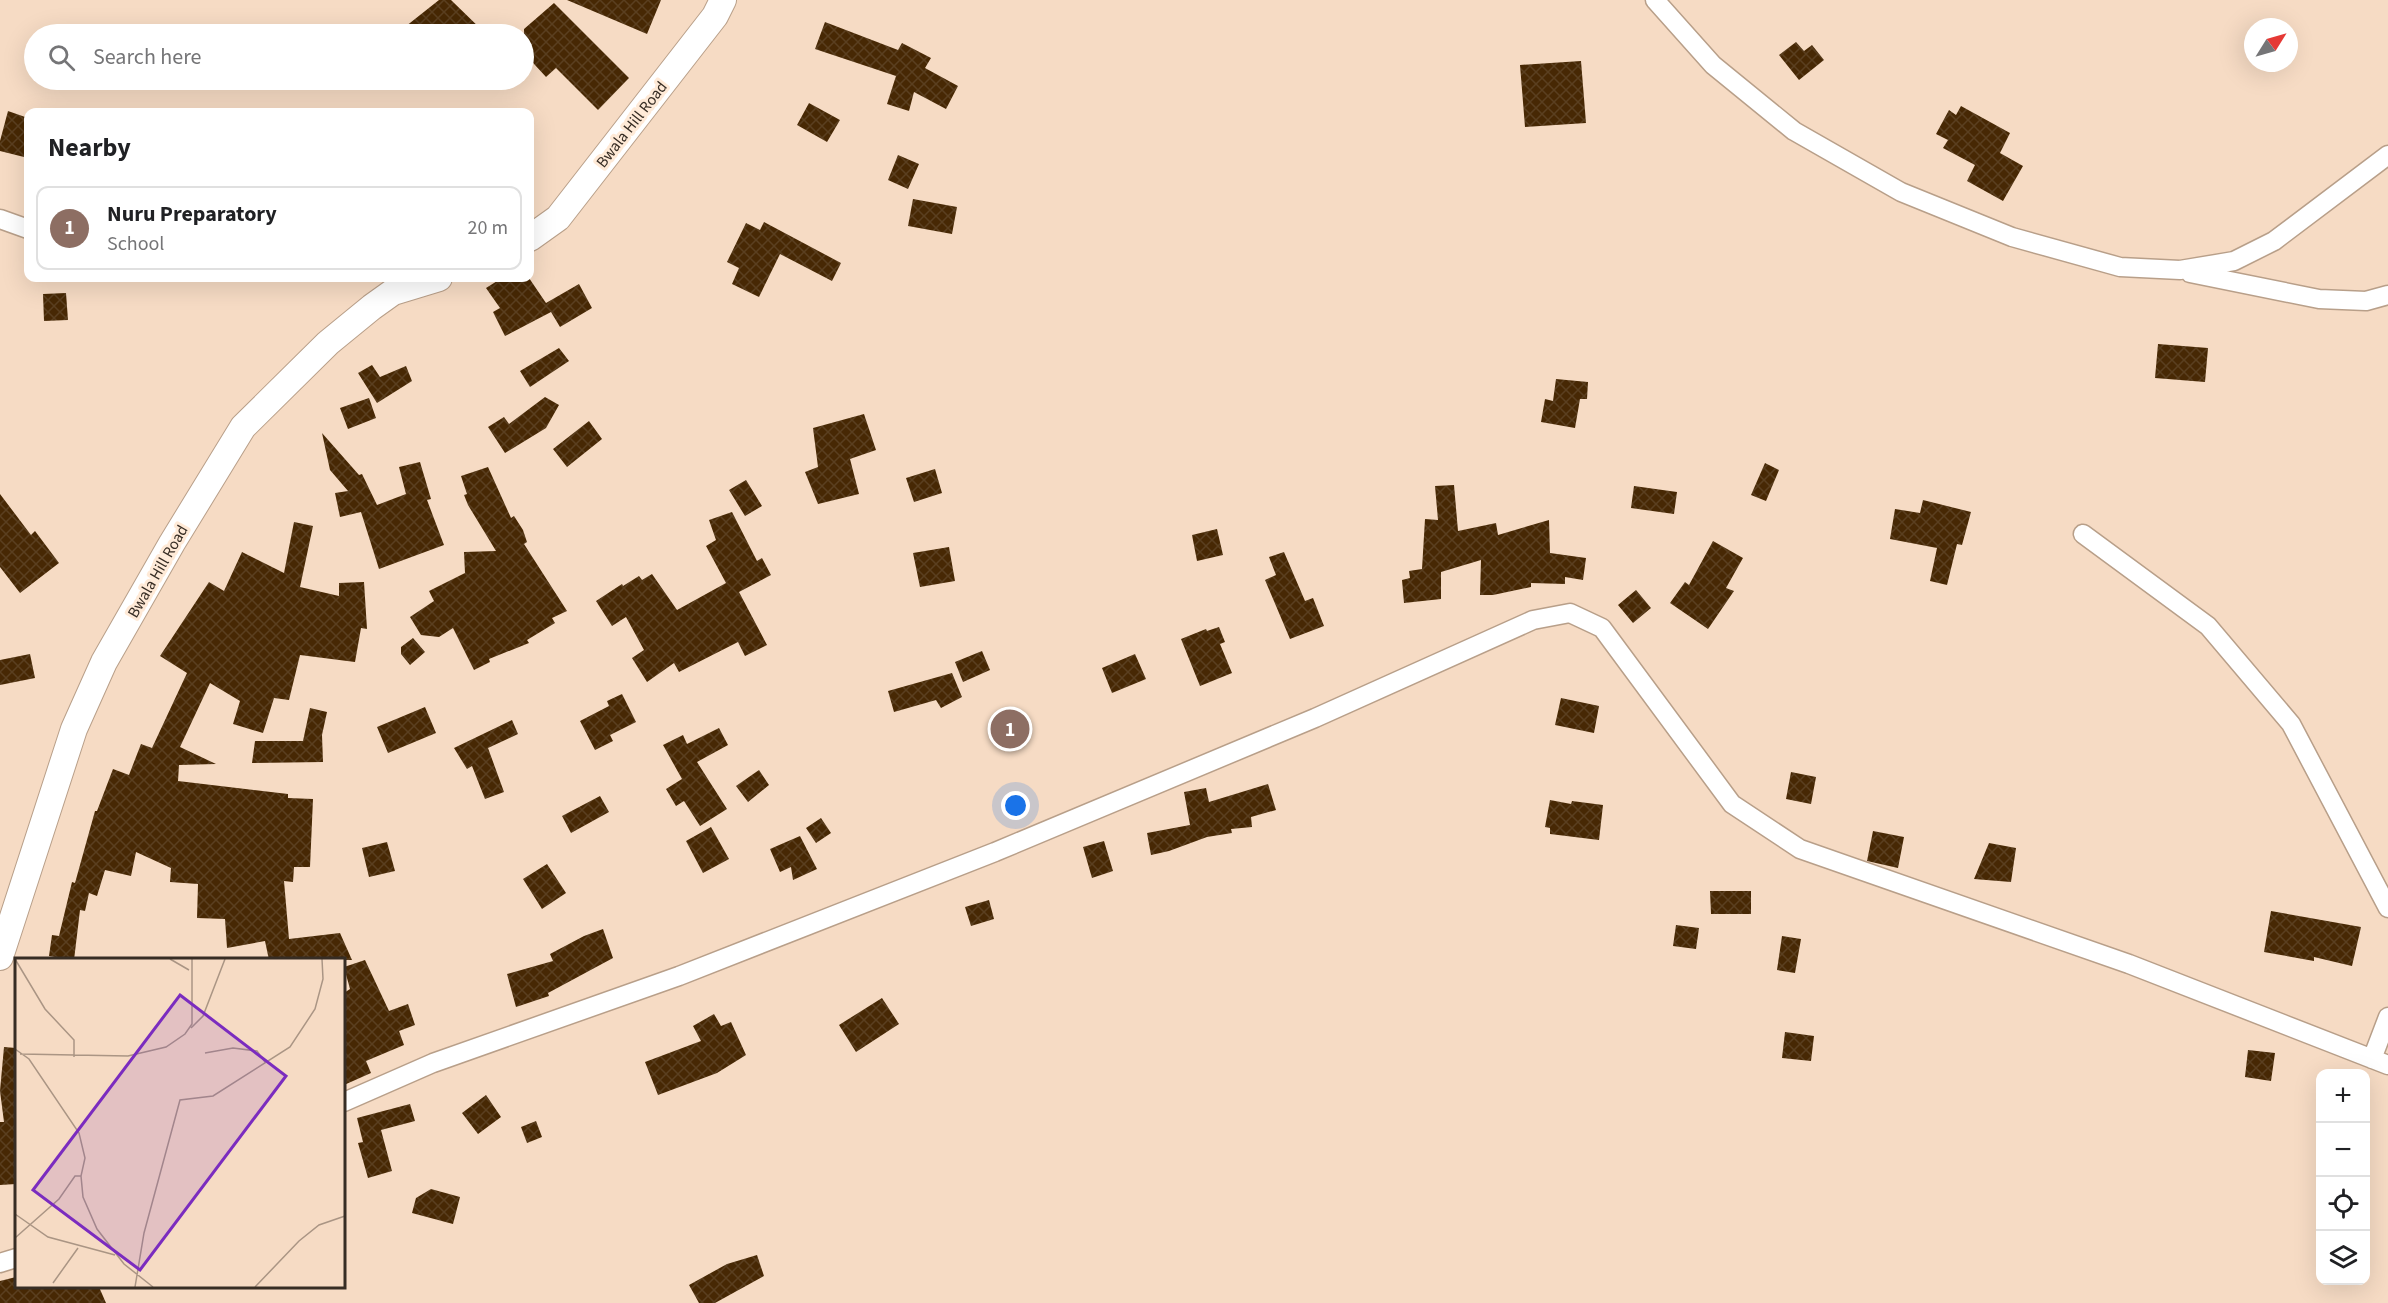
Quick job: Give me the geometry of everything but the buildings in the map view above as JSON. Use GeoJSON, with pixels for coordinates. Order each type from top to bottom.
{"type":"FeatureCollection","features":[{"type":"Feature","properties":{"kind":"street","name":"Bwala Hill Road"},"geometry":{"type":"LineString","coordinates":[[534,235],[558,218],[714,16],[723,0]]}},
{"type":"Feature","properties":{"kind":"street"},"geometry":{"type":"LineString","coordinates":[[1655,0],[1713,65],[1794,131],[1901,192],[2012,237],[2120,267],[2180,270],[2319,300],[2366,301],[2388,295]]}},
{"type":"Feature","properties":{"kind":"street"},"geometry":{"type":"LineString","coordinates":[[2180,270],[2234,261],[2274,241],[2388,155]]}},
{"type":"Feature","properties":{"kind":"street"},"geometry":{"type":"LineString","coordinates":[[0,219],[24,228]]}},
{"type":"Feature","properties":{"kind":"street","name":"Bwala Hill Road"},"geometry":{"type":"LineString","coordinates":[[0,957],[74,729],[104,662],[172,543],[243,427],[328,342],[392,285],[412,282]]}},
{"type":"Feature","properties":{"kind":"street"},"geometry":{"type":"LineString","coordinates":[[2083,534],[2208,626],[2291,724],[2388,908]]}},
{"type":"Feature","properties":{"kind":"street"},"geometry":{"type":"LineString","coordinates":[[345,1102],[433,1063],[679,976],[996,852],[1315,718],[1533,620],[1570,613],[1602,628],[1732,804],[1800,849],[2129,964],[2380,1062],[2388,1017]]}},
{"type":"Feature","properties":{"kind":"street"},"geometry":{"type":"LineString","coordinates":[[0,1263],[15,1258]]}},
{"type":"Feature","properties":{"kind":"place","name":"Nuru Preparatory"},"geometry":{"type":"Point","coordinates":[1010,729]}}]}
